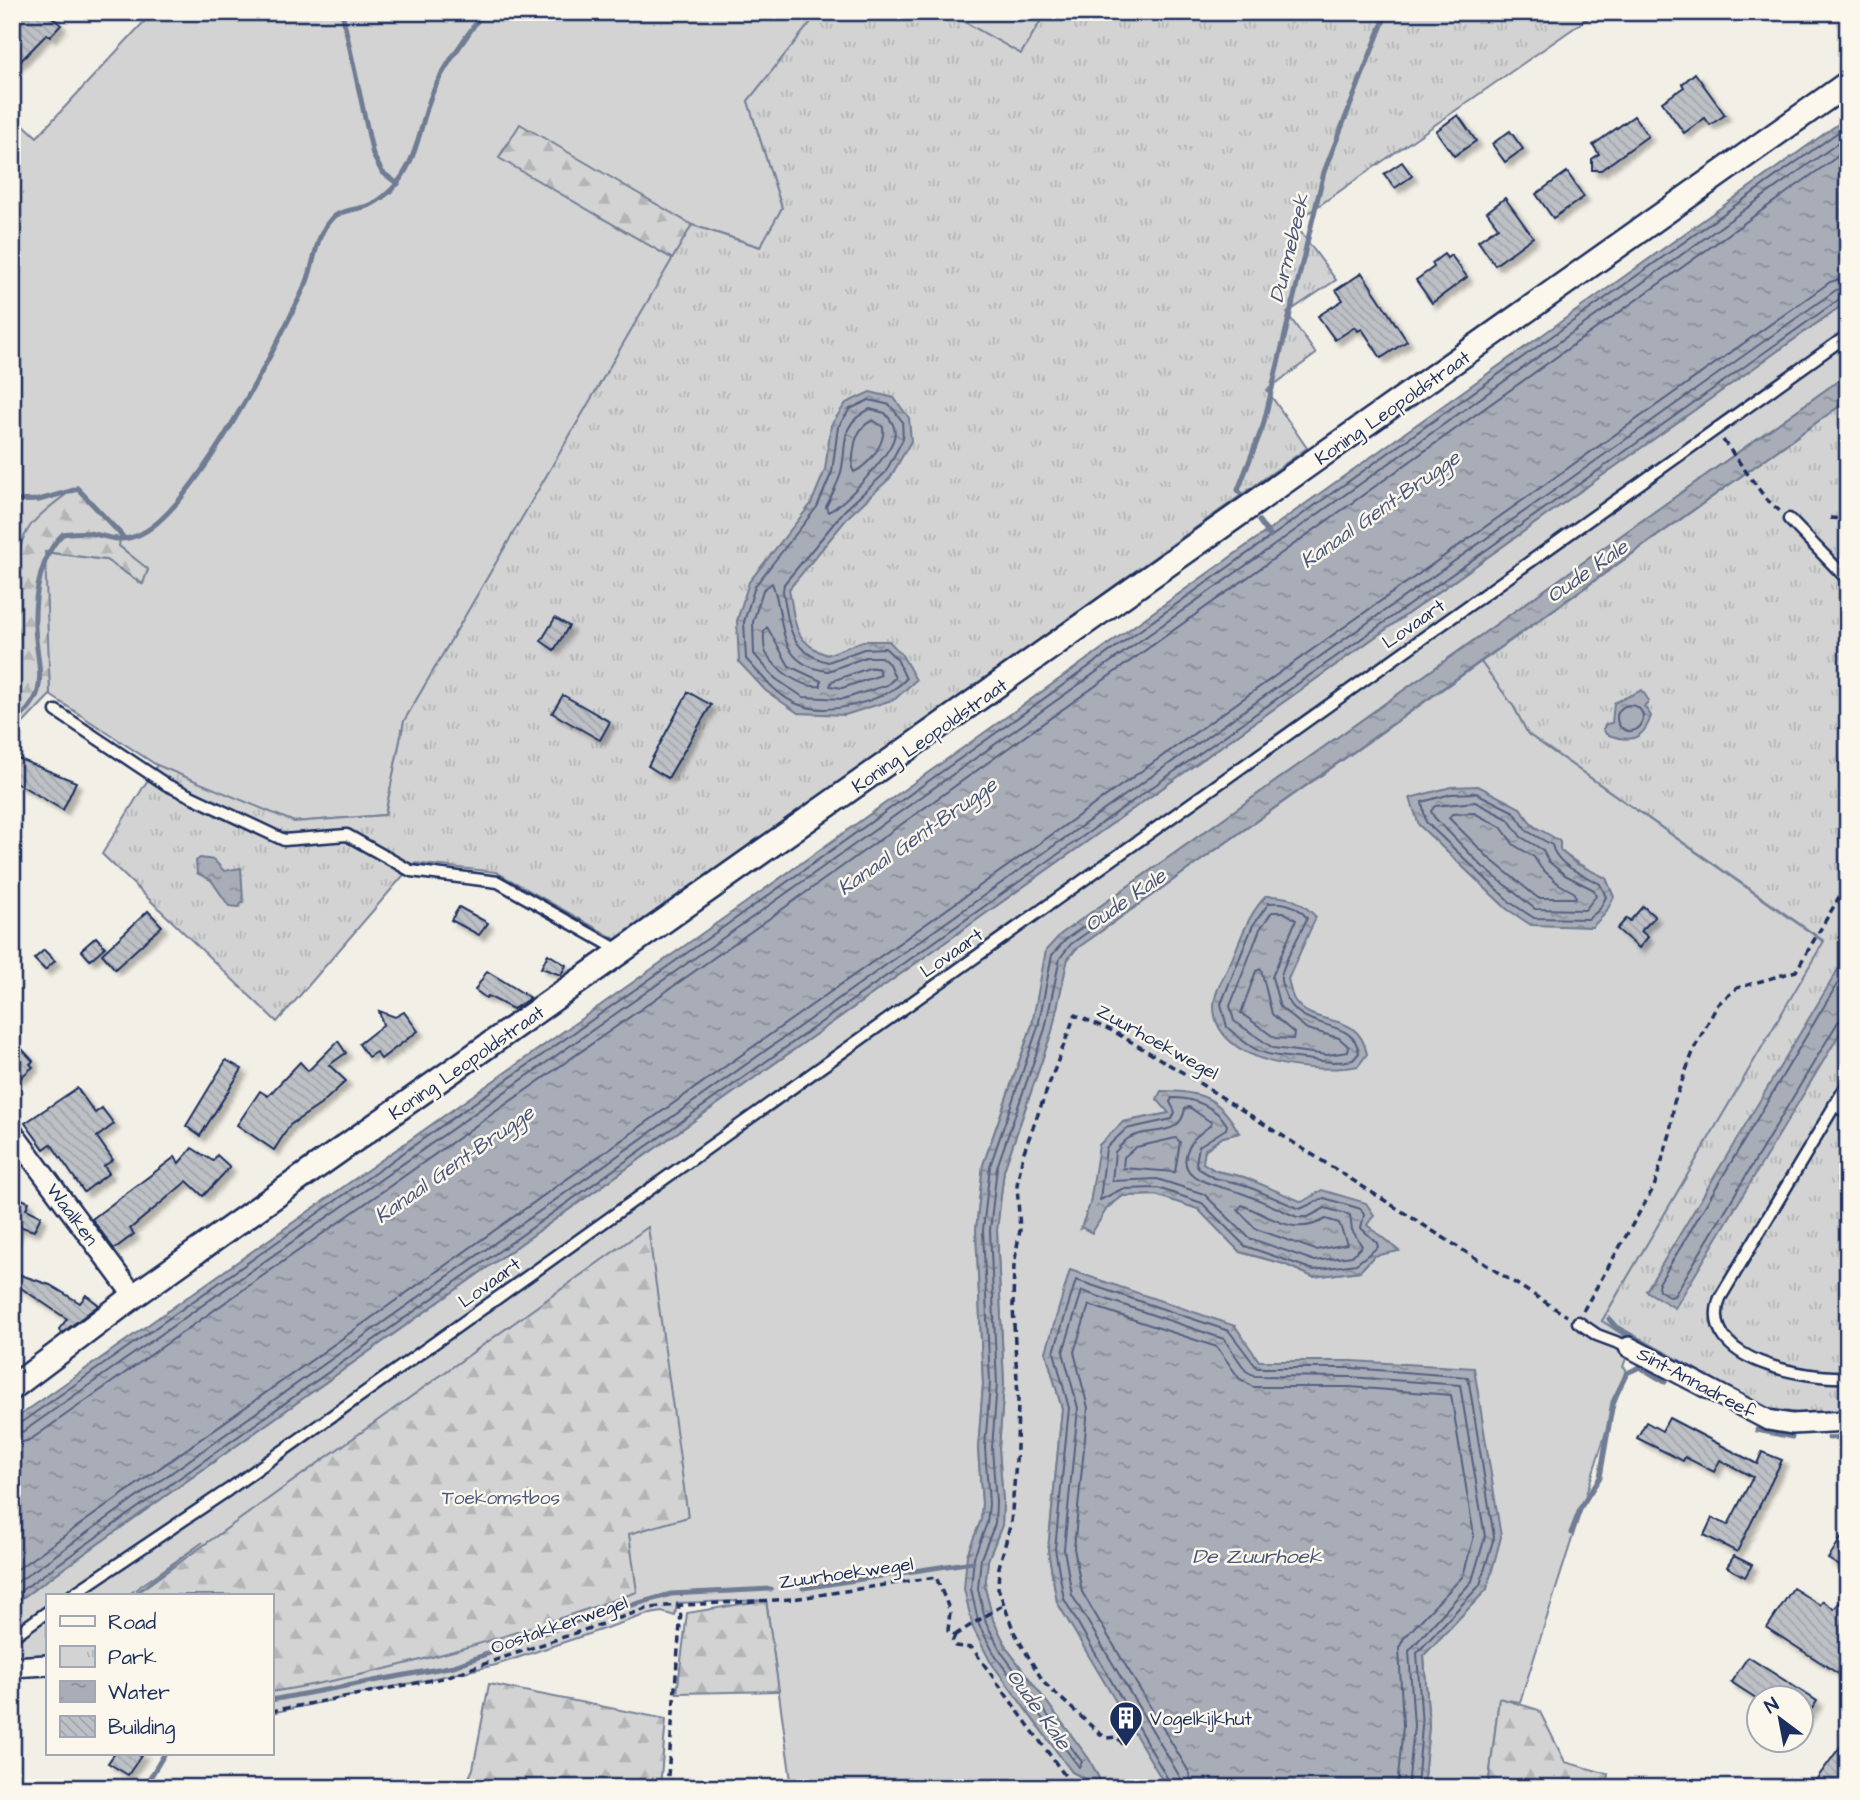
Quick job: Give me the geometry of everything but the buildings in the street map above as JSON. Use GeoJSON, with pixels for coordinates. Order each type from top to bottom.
{"type":"FeatureCollection","features":[{"type":"Feature","properties":{"kind":"street","name":"Koning Leopoldstraat"},"geometry":{"type":"LineString","coordinates":[[12,1388],[134,1296],[1848,83]]}},
{"type":"Feature","properties":{"kind":"street","name":"Waalken"},"geometry":{"type":"LineString","coordinates":[[12,1132],[134,1296]]}},
{"type":"Feature","properties":{"kind":"street","name":"Sint-Annadreef"},"geometry":{"type":"LineString","coordinates":[[1629,1347],[1768,1420],[1792,1424],[1848,1421]]}},
{"type":"Feature","properties":{"kind":"street"},"geometry":{"type":"LineString","coordinates":[[12,1667],[46,1665]]}},
{"type":"Feature","properties":{"kind":"lane","name":"Lovaart"},"geometry":{"type":"LineString","coordinates":[[73,1594],[228,1490],[1848,335]]}},
{"type":"Feature","properties":{"kind":"lane"},"geometry":{"type":"LineString","coordinates":[[1789,519],[1848,580]]}},
{"type":"Feature","properties":{"kind":"lane"},"geometry":{"type":"LineString","coordinates":[[56,711],[167,785],[284,841],[347,835],[411,871],[498,881],[622,952]]}},
{"type":"Feature","properties":{"kind":"lane"},"geometry":{"type":"LineString","coordinates":[[1848,1083],[1715,1310],[1727,1337],[1737,1349],[1752,1359],[1798,1374],[1848,1377]]}},
{"type":"Feature","properties":{"kind":"lane"},"geometry":{"type":"LineString","coordinates":[[1834,1105],[1848,1113]]}},
{"type":"Feature","properties":{"kind":"lane"},"geometry":{"type":"LineString","coordinates":[[1578,1322],[1597,1335],[1629,1347]]}},
{"type":"Feature","properties":{"kind":"lane"},"geometry":{"type":"LineString","coordinates":[[12,1637],[46,1613]]}},
{"type":"Feature","properties":{"kind":"path"},"geometry":{"type":"LineString","coordinates":[[1732,453],[1766,499],[1789,519]]}},
{"type":"Feature","properties":{"kind":"path"},"geometry":{"type":"LineString","coordinates":[[1830,518],[1848,519]]}},
{"type":"Feature","properties":{"kind":"path"},"geometry":{"type":"LineString","coordinates":[[1578,1322],[1654,1187],[1670,1134],[1674,1102],[1695,1047],[1718,1003],[1737,988],[1796,971],[1848,882]]}},
{"type":"Feature","properties":{"kind":"path","name":"Zuurhoekwegel"},"geometry":{"type":"LineString","coordinates":[[1123,1744],[1117,1737],[1107,1738],[1065,1705],[1044,1683],[1026,1655],[998,1588],[999,1567],[1011,1523],[1017,1448],[1013,1306],[1014,1265],[1020,1230],[1017,1185],[1023,1154],[1036,1114],[1075,1015],[1113,1031],[1185,1074],[1578,1322]]}},
{"type":"Feature","properties":{"kind":"path","name":"Zuurhoekwegel"},"geometry":{"type":"LineString","coordinates":[[678,1607],[793,1599],[936,1577],[950,1611],[948,1631],[955,1635]]}},
{"type":"Feature","properties":{"kind":"path"},"geometry":{"type":"LineString","coordinates":[[1003,1605],[966,1627],[955,1635],[952,1642],[956,1646],[972,1648],[1073,1788]]}},
{"type":"Feature","properties":{"kind":"path"},"geometry":{"type":"LineString","coordinates":[[667,1788],[681,1612],[678,1607]]}},
{"type":"Feature","properties":{"kind":"path","name":"Oostakkerwegel"},"geometry":{"type":"LineString","coordinates":[[273,1711],[443,1678],[646,1609],[678,1607]]}},
{"type":"Feature","properties":{"kind":"green space"},"geometry":{"type":"Polygon","coordinates":[[[153,12],[819,12],[748,101],[782,208],[761,247],[692,225],[520,125],[499,157],[673,259],[404,721],[385,815],[294,822],[158,766],[50,695],[44,552],[106,560],[142,584],[148,570],[119,546],[77,487],[31,528],[25,539],[12,587],[12,114],[37,137],[153,12]]]}},
{"type":"Feature","properties":{"kind":"green space"},"geometry":{"type":"Polygon","coordinates":[[[819,12],[947,12],[1021,54],[1046,12],[1597,12],[1294,223],[1336,280],[1287,313],[1316,354],[1267,390],[1307,448],[619,941],[496,872],[414,863],[277,1022],[102,854],[157,765],[294,822],[385,815],[404,721],[692,225],[760,247],[782,208],[748,101],[819,12]]]}},
{"type":"Feature","properties":{"kind":"green space"},"geometry":{"type":"Polygon","coordinates":[[[947,12],[1046,12],[1021,54],[947,12]]]}},
{"type":"Feature","properties":{"kind":"green space"},"geometry":{"type":"Polygon","coordinates":[[[520,124],[692,225],[673,259],[499,158],[520,124]]]}},
{"type":"Feature","properties":{"kind":"green space"},"geometry":{"type":"Polygon","coordinates":[[[1848,301],[1848,374],[1061,934],[1049,948],[1032,1025],[983,1165],[976,1230],[983,1384],[978,1449],[982,1503],[981,1520],[967,1555],[1023,1706],[1072,1772],[1102,1788],[792,1788],[766,1600],[677,1603],[675,1616],[662,1612],[645,1615],[496,1665],[273,1713],[273,1594],[134,1594],[203,1542],[129,1594],[46,1594],[46,1663],[12,1667],[12,1605],[1848,301]]]}},
{"type":"Feature","properties":{"kind":"green space"},"geometry":{"type":"Polygon","coordinates":[[[1848,400],[1848,1418],[1768,1416],[1602,1321],[1824,941],[1528,734],[1514,707],[1481,662],[1848,400]]]}},
{"type":"Feature","properties":{"kind":"green space"},"geometry":{"type":"Polygon","coordinates":[[[77,486],[121,532],[119,546],[148,569],[143,584],[106,560],[45,552],[50,695],[12,735],[12,675],[15,674],[11,640],[11,598],[17,557],[31,525],[77,486]]]}},
{"type":"Feature","properties":{"kind":"green space"},"geometry":{"type":"Polygon","coordinates":[[[1481,662],[1514,707],[1528,734],[1824,942],[1602,1321],[1632,1341],[1623,1367],[1626,1369],[1520,1702],[1499,1699],[1488,1788],[1423,1788],[1429,1726],[1424,1655],[1487,1589],[1351,1361],[1258,1361],[1235,1326],[1046,1352],[1062,1409],[1048,1550],[1057,1602],[1167,1786],[1104,1788],[1089,1759],[1008,1650],[993,1620],[985,1588],[988,1560],[1002,1525],[1003,1503],[999,1448],[1004,1384],[997,1230],[1004,1170],[1052,1031],[1067,961],[1076,949],[1481,662]],[[1520,808],[1419,825],[1507,909],[1565,925],[1592,927],[1606,879],[1558,849],[1528,820],[1520,808]],[[1170,1113],[1123,1122],[1095,1178],[1090,1204],[1081,1228],[1123,1196],[1156,1195],[1198,1209],[1240,1252],[1284,1264],[1313,1277],[1360,1271],[1374,1256],[1302,1202],[1244,1177],[1216,1171],[1202,1163],[1205,1150],[1223,1137],[1239,1133],[1170,1113]]]}},
{"type":"Feature","properties":{"kind":"green space","name":"Toekomstbos"},"geometry":{"type":"Polygon","coordinates":[[[648,1227],[688,1517],[629,1534],[637,1592],[547,1623],[411,1663],[273,1692],[273,1594],[135,1594],[648,1227]]]}},
{"type":"Feature","properties":{"kind":"green space"},"geometry":{"type":"Polygon","coordinates":[[[766,1600],[779,1691],[677,1693],[687,1613],[766,1600]]]}},
{"type":"Feature","properties":{"kind":"green space"},"geometry":{"type":"Polygon","coordinates":[[[489,1684],[666,1719],[660,1788],[464,1788],[473,1769],[489,1684]]]}},
{"type":"Feature","properties":{"kind":"green space"},"geometry":{"type":"Polygon","coordinates":[[[1499,1698],[1539,1710],[1565,1762],[1608,1774],[1606,1788],[1488,1788],[1499,1698]]]}},
{"type":"Feature","properties":{"kind":"water","name":"Kanaal Gent-Brugge"},"geometry":{"type":"Polygon","coordinates":[[[1848,117],[1848,301],[12,1605],[12,1421],[748,901],[1848,117]]]}},
{"type":"Feature","properties":{"kind":"water","name":"Oude Kale"},"geometry":{"type":"Polygon","coordinates":[[[1848,374],[1848,400],[1076,949],[1068,958],[1052,1031],[1004,1170],[997,1230],[1004,1384],[999,1448],[1002,1525],[988,1560],[985,1588],[993,1620],[1008,1650],[1089,1759],[1104,1788],[1072,1772],[990,1661],[973,1628],[964,1589],[967,1555],[981,1520],[982,1503],[978,1449],[983,1384],[976,1230],[983,1165],[1032,1025],[1046,950],[1061,934],[1848,374]]]}},
{"type":"Feature","properties":{"kind":"water"},"geometry":{"type":"Polygon","coordinates":[[[870,392],[894,398],[909,418],[911,441],[890,478],[849,516],[789,589],[797,630],[807,644],[827,655],[863,641],[889,641],[902,655],[916,680],[895,699],[845,715],[798,713],[766,691],[739,662],[737,621],[749,582],[811,504],[825,470],[831,425],[846,403],[870,392]]]}},
{"type":"Feature","properties":{"kind":"water"},"geometry":{"type":"Polygon","coordinates":[[[1642,690],[1649,701],[1644,706],[1651,716],[1644,731],[1628,739],[1606,734],[1603,729],[1606,724],[1612,723],[1614,703],[1642,690]]]}},
{"type":"Feature","properties":{"kind":"water"},"geometry":{"type":"Polygon","coordinates":[[[1478,786],[1520,808],[1532,825],[1560,841],[1560,850],[1575,863],[1606,878],[1614,897],[1605,914],[1592,927],[1531,925],[1507,909],[1419,825],[1410,798],[1451,787],[1478,786]]]}},
{"type":"Feature","properties":{"kind":"water"},"geometry":{"type":"Polygon","coordinates":[[[200,858],[214,860],[224,871],[241,868],[243,901],[239,907],[229,906],[211,880],[197,873],[196,861],[200,858]]]}},
{"type":"Feature","properties":{"kind":"water"},"geometry":{"type":"Polygon","coordinates":[[[1266,896],[1294,900],[1316,917],[1288,979],[1292,994],[1303,1010],[1355,1030],[1367,1054],[1358,1066],[1318,1068],[1271,1062],[1249,1054],[1231,1042],[1219,1027],[1214,1007],[1216,993],[1248,922],[1266,896]]]}},
{"type":"Feature","properties":{"kind":"water"},"geometry":{"type":"Polygon","coordinates":[[[1848,953],[1848,1020],[1675,1308],[1646,1291],[1848,953]]]}},
{"type":"Feature","properties":{"kind":"water"},"geometry":{"type":"Polygon","coordinates":[[[1161,1091],[1187,1092],[1208,1098],[1224,1111],[1239,1133],[1223,1137],[1205,1149],[1203,1163],[1216,1171],[1244,1177],[1302,1202],[1322,1190],[1366,1203],[1374,1215],[1367,1225],[1399,1251],[1374,1256],[1360,1271],[1313,1277],[1284,1264],[1240,1252],[1198,1209],[1156,1195],[1123,1196],[1109,1205],[1092,1233],[1081,1227],[1090,1204],[1099,1145],[1123,1122],[1169,1113],[1157,1099],[1161,1091]]]}},
{"type":"Feature","properties":{"kind":"water","name":"De Zuurhoek"},"geometry":{"type":"Polygon","coordinates":[[[1070,1270],[1235,1326],[1259,1361],[1351,1361],[1474,1368],[1501,1537],[1487,1589],[1424,1655],[1429,1726],[1423,1788],[1167,1788],[1057,1602],[1048,1550],[1062,1409],[1046,1352],[1070,1270]]]}},
{"type":"Feature","properties":{"kind":"waterway"},"geometry":{"type":"LineString","coordinates":[[342,12],[373,155],[382,172],[398,184]]}},
{"type":"Feature","properties":{"kind":"waterway"},"geometry":{"type":"LineString","coordinates":[[12,726],[31,706],[38,691],[40,675],[35,633],[36,601],[40,576],[55,542],[63,534],[73,533],[89,533],[118,539],[136,536],[158,522],[182,496],[232,424],[276,345],[306,284],[327,224],[339,214],[373,204],[398,182],[414,153],[435,88],[447,65],[483,12]]}},
{"type":"Feature","properties":{"kind":"waterway","name":"Durmebeek"},"geometry":{"type":"LineString","coordinates":[[1241,494],[1238,490],[1263,426],[1324,172],[1387,12]]}},
{"type":"Feature","properties":{"kind":"waterway"},"geometry":{"type":"LineString","coordinates":[[12,501],[39,500],[78,489],[124,538]]}},
{"type":"Feature","properties":{"kind":"waterway","name":"Durmebeek"},"geometry":{"type":"LineString","coordinates":[[1259,521],[1270,536]]}},
{"type":"Feature","properties":{"kind":"waterway"},"geometry":{"type":"LineString","coordinates":[[1609,1319],[1616,1327],[1714,1381]]}},
{"type":"Feature","properties":{"kind":"waterway"},"geometry":{"type":"LineString","coordinates":[[1571,1533],[1581,1507],[1600,1477],[1613,1402],[1627,1373],[1640,1367],[1665,1382]]}},
{"type":"Feature","properties":{"kind":"waterway"},"geometry":{"type":"LineString","coordinates":[[1766,1410],[1801,1415]]}},
{"type":"Feature","properties":{"kind":"waterway"},"geometry":{"type":"LineString","coordinates":[[1757,1430],[1792,1437]]}},
{"type":"Feature","properties":{"kind":"waterway"},"geometry":{"type":"LineString","coordinates":[[1829,1438],[1848,1437]]}},
{"type":"Feature","properties":{"kind":"waterway"},"geometry":{"type":"LineString","coordinates":[[803,1588],[973,1562]]}},
{"type":"Feature","properties":{"kind":"waterway"},"geometry":{"type":"LineString","coordinates":[[273,1700],[454,1666],[580,1620],[671,1594],[771,1589]]}},
{"type":"Feature","properties":{"kind":"waterway"},"geometry":{"type":"LineString","coordinates":[[144,1788],[164,1755]]}},
{"type":"Feature","properties":{"kind":"place","name":"Vogelkijkhut"},"geometry":{"type":"Point","coordinates":[1126,1748]}}]}
